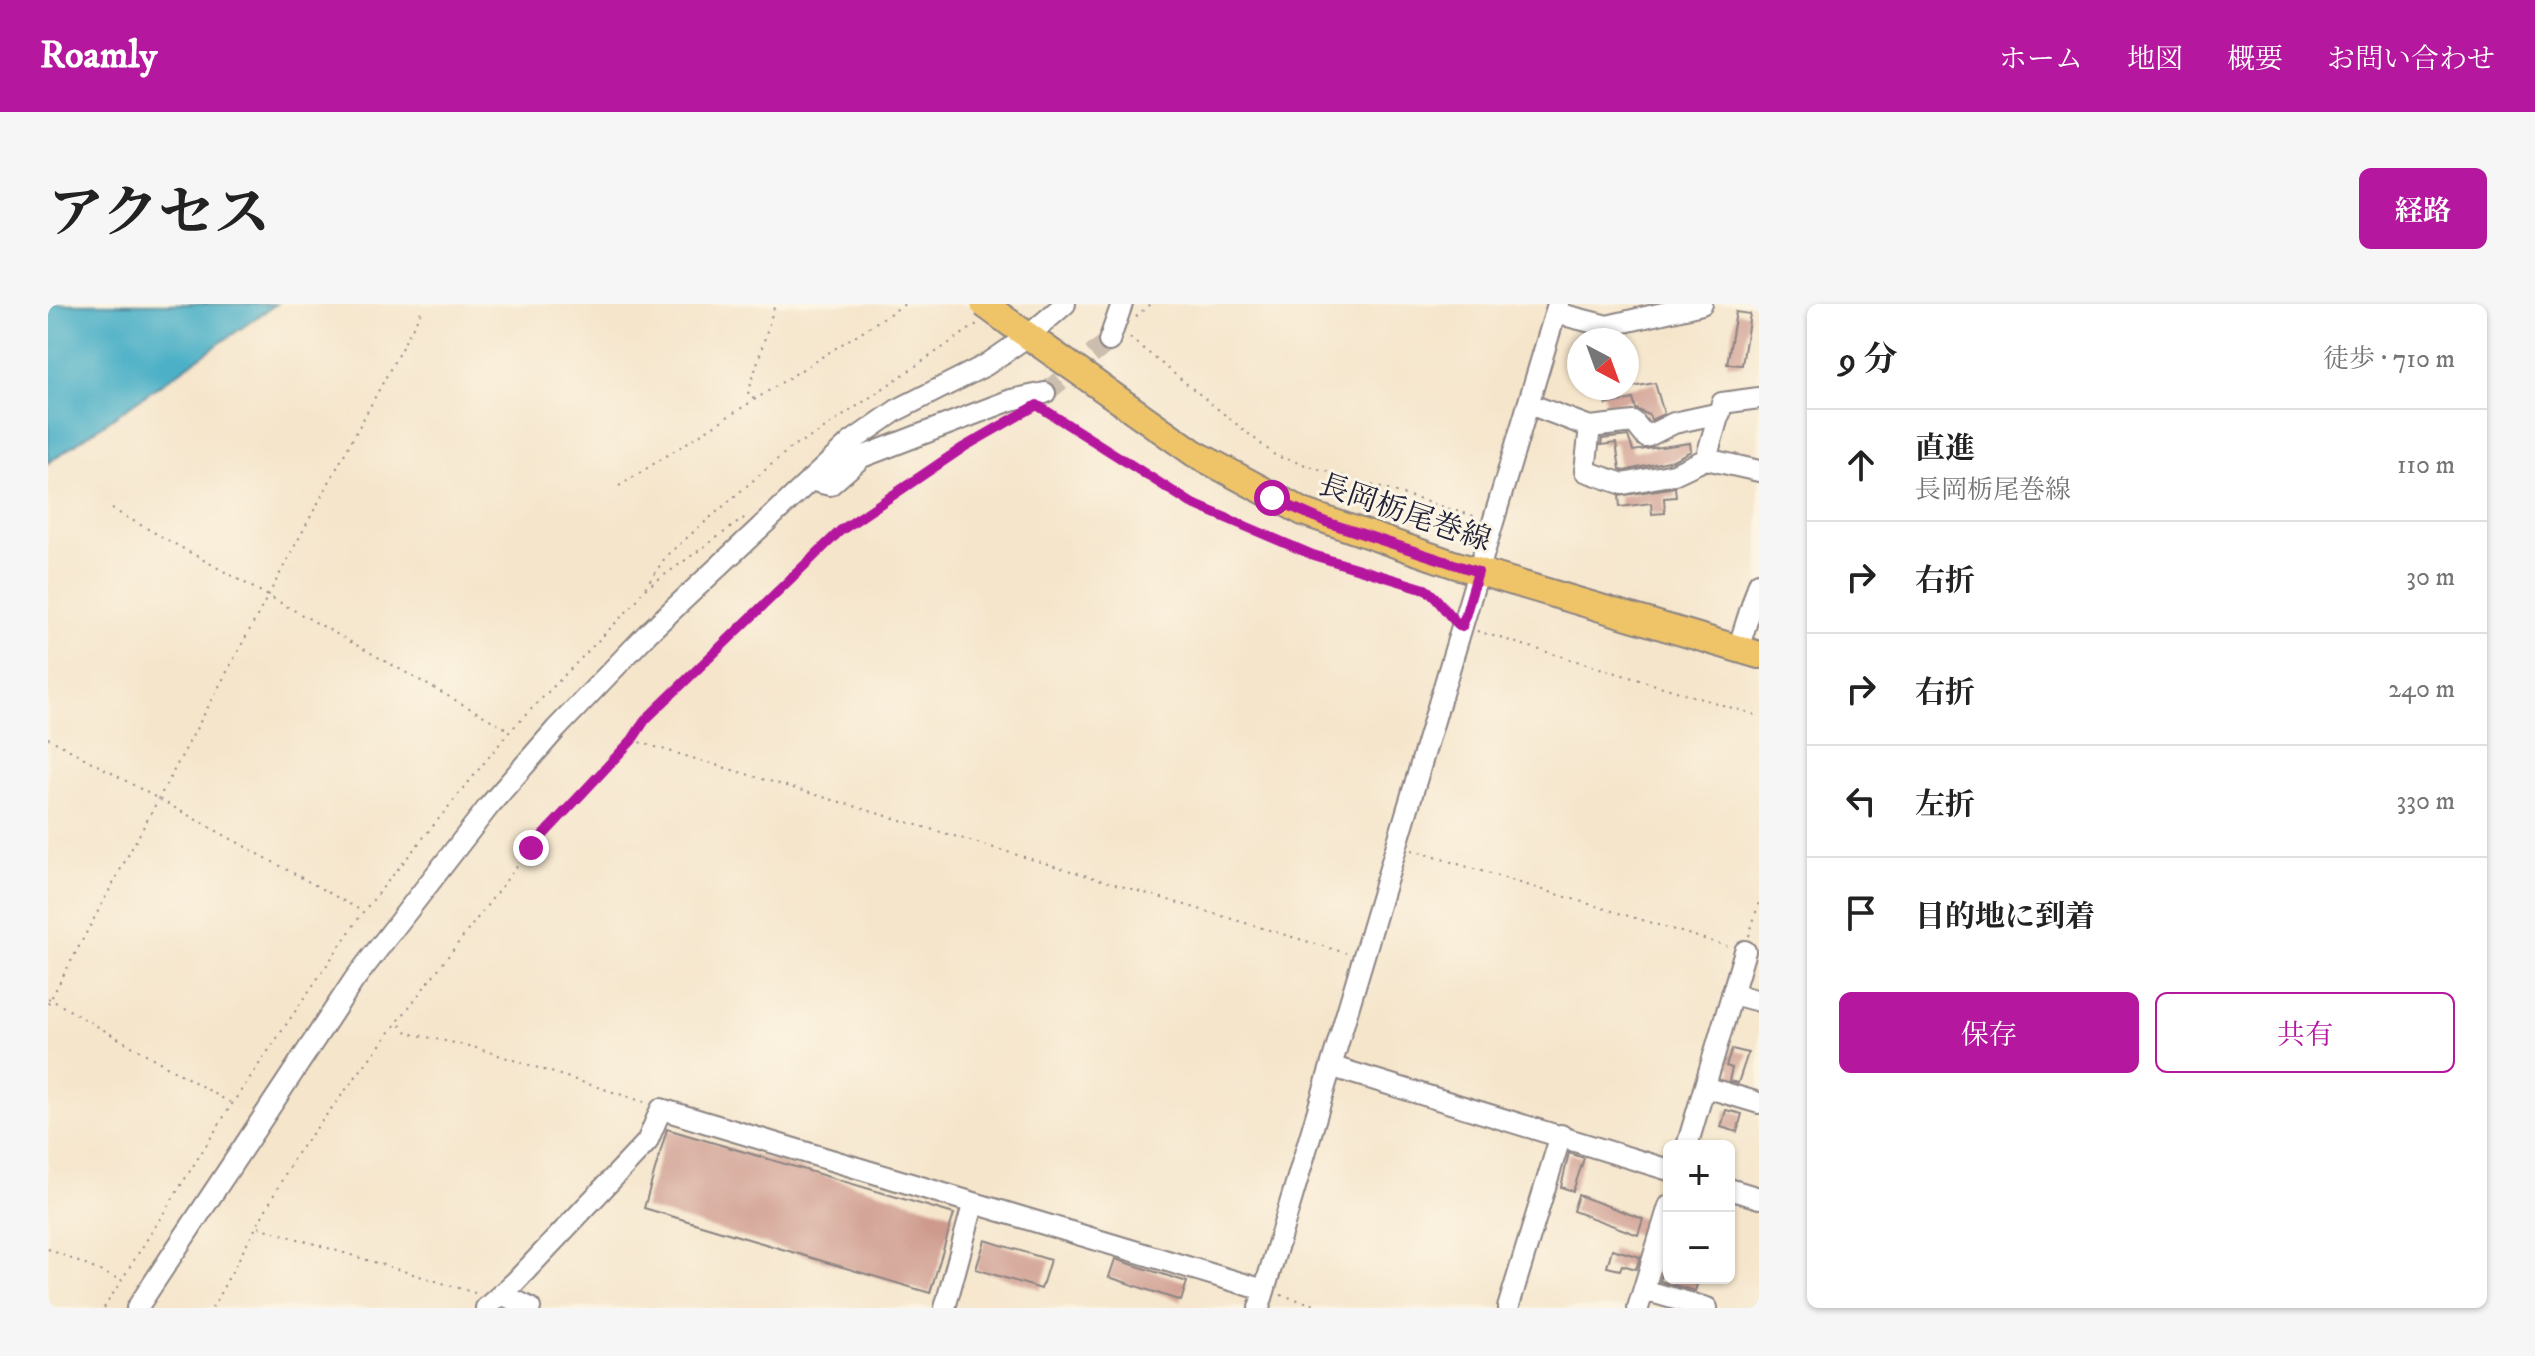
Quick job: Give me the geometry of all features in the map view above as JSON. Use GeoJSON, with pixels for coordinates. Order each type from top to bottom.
{"type":"FeatureCollection","features":[{"type":"Feature","properties":{"kind":"main road","name":"長岡栃尾巻線"},"geometry":{"type":"LineString","coordinates":[[984,304],[1194,453],[1272,498],[1326,522],[1478,572],[1748,652]]}},
{"type":"Feature","properties":{"kind":"street"},"geometry":{"type":"LineString","coordinates":[[137,1308],[354,980],[489,806],[648,633],[851,442],[897,410],[986,365],[1019,329],[1065,304]]}},
{"type":"Feature","properties":{"kind":"street"},"geometry":{"type":"LineString","coordinates":[[1112,336],[1122,304]]}},
{"type":"Feature","properties":{"kind":"street"},"geometry":{"type":"LineString","coordinates":[[481,1301],[502,1294],[647,1142],[661,1109],[973,1205],[1261,1299],[1333,1067],[1362,958],[1557,309],[1607,326],[1702,304]]}},
{"type":"Feature","properties":{"kind":"street"},"geometry":{"type":"LineString","coordinates":[[1706,459],[1722,403],[1759,398]]}},
{"type":"Feature","properties":{"kind":"street"},"geometry":{"type":"LineString","coordinates":[[810,480],[830,485],[862,457],[1011,400],[1041,399]]}},
{"type":"Feature","properties":{"kind":"street"},"geometry":{"type":"LineString","coordinates":[[1529,404],[1590,427],[1634,422],[1646,437],[1674,423],[1720,413]]}},
{"type":"Feature","properties":{"kind":"street"},"geometry":{"type":"LineString","coordinates":[[1590,427],[1585,471],[1623,484],[1674,474],[1706,459],[1759,471]]}},
{"type":"Feature","properties":{"kind":"street"},"geometry":{"type":"LineString","coordinates":[[1748,652],[1759,583]]}},
{"type":"Feature","properties":{"kind":"street"},"geometry":{"type":"LineString","coordinates":[[1689,1140],[1745,951]]}},
{"type":"Feature","properties":{"kind":"street"},"geometry":{"type":"LineString","coordinates":[[1732,994],[1759,1001]]}},
{"type":"Feature","properties":{"kind":"street"},"geometry":{"type":"LineString","coordinates":[[1333,1067],[1663,1168]]}},
{"type":"Feature","properties":{"kind":"street"},"geometry":{"type":"LineString","coordinates":[[1705,1087],[1759,1103]]}},
{"type":"Feature","properties":{"kind":"street"},"geometry":{"type":"LineString","coordinates":[[1508,1308],[1561,1135]]}},
{"type":"Feature","properties":{"kind":"street"},"geometry":{"type":"LineString","coordinates":[[1735,1191],[1759,1198]]}},
{"type":"Feature","properties":{"kind":"street"},"geometry":{"type":"LineString","coordinates":[[945,1308],[973,1205]]}},
{"type":"Feature","properties":{"kind":"street"},"geometry":{"type":"LineString","coordinates":[[1667,1212],[1641,1299],[1707,1308]]}},
{"type":"Feature","properties":{"kind":"street"},"geometry":{"type":"LineString","coordinates":[[502,1294],[530,1308]]}},
{"type":"Feature","properties":{"kind":"path"},"geometry":{"type":"LineString","coordinates":[[755,399],[748,394],[775,304]]}},
{"type":"Feature","properties":{"kind":"path"},"geometry":{"type":"LineString","coordinates":[[619,486],[905,304]]}},
{"type":"Feature","properties":{"kind":"path"},"geometry":{"type":"LineString","coordinates":[[232,1104],[49,1001],[422,310]]}},
{"type":"Feature","properties":{"kind":"path"},"geometry":{"type":"LineString","coordinates":[[1112,336],[1124,334],[1276,456],[1493,523]]}},
{"type":"Feature","properties":{"kind":"path"},"geometry":{"type":"LineString","coordinates":[[1041,399],[1191,503],[1313,555],[1425,589],[1436,596],[1450,619],[1462,627],[1759,716]]}},
{"type":"Feature","properties":{"kind":"path"},"geometry":{"type":"LineString","coordinates":[[212,1308],[295,1156],[531,848],[632,740],[645,720],[840,531],[1007,420]]}},
{"type":"Feature","properties":{"kind":"path"},"geometry":{"type":"LineString","coordinates":[[645,590],[757,508]]}},
{"type":"Feature","properties":{"kind":"path"},"geometry":{"type":"LineString","coordinates":[[112,509],[510,731]]}},
{"type":"Feature","properties":{"kind":"path"},"geometry":{"type":"LineString","coordinates":[[48,738],[363,912]]}},
{"type":"Feature","properties":{"kind":"path"},"geometry":{"type":"LineString","coordinates":[[632,740],[1362,958]]}},
{"type":"Feature","properties":{"kind":"path"},"geometry":{"type":"LineString","coordinates":[[1397,846],[1745,951],[1759,902]]}},
{"type":"Feature","properties":{"kind":"path"},"geometry":{"type":"LineString","coordinates":[[399,1024],[408,1033],[473,1047],[661,1109]]}},
{"type":"Feature","properties":{"kind":"path"},"geometry":{"type":"LineString","coordinates":[[258,1227],[481,1301]]}},
{"type":"Feature","properties":{"kind":"path"},"geometry":{"type":"LineString","coordinates":[[48,1249],[122,1280]]}},
{"type":"Feature","properties":{"kind":"path"},"geometry":{"type":"LineString","coordinates":[[1261,1299],[1326,1308]]}},
{"type":"Feature","properties":{"kind":"water"},"geometry":{"type":"Polygon","coordinates":[[[48,304],[276,304],[48,463],[48,304]]]}},
{"type":"Feature","properties":{"kind":"building"},"geometry":{"type":"Polygon","coordinates":[[[1736,312],[1750,314],[1742,365],[1727,364],[1736,312]]]}},
{"type":"Feature","properties":{"kind":"building"},"geometry":{"type":"Polygon","coordinates":[[[1655,383],[1664,414],[1651,420],[1649,415],[1636,409],[1633,400],[1639,400],[1639,386],[1655,383]]]}},
{"type":"Feature","properties":{"kind":"building"},"geometry":{"type":"Polygon","coordinates":[[[1605,400],[1628,400],[1606,405],[1605,400]]]}},
{"type":"Feature","properties":{"kind":"building"},"geometry":{"type":"Polygon","coordinates":[[[1628,436],[1633,451],[1690,443],[1691,451],[1673,460],[1624,471],[1620,469],[1616,443],[1601,445],[1602,439],[1628,436]]]}},
{"type":"Feature","properties":{"kind":"building"},"geometry":{"type":"Polygon","coordinates":[[[1675,487],[1676,497],[1664,498],[1665,513],[1652,514],[1651,503],[1620,507],[1619,496],[1675,487]]]}},
{"type":"Feature","properties":{"kind":"building"},"geometry":{"type":"Polygon","coordinates":[[[1732,1049],[1748,1053],[1738,1083],[1729,1081],[1732,1068],[1726,1066],[1732,1049]]]}},
{"type":"Feature","properties":{"kind":"building"},"geometry":{"type":"Polygon","coordinates":[[[1726,1110],[1742,1114],[1737,1132],[1721,1127],[1726,1110]]]}},
{"type":"Feature","properties":{"kind":"building"},"geometry":{"type":"Polygon","coordinates":[[[667,1129],[954,1214],[930,1293],[644,1208],[667,1129]]]}},
{"type":"Feature","properties":{"kind":"building"},"geometry":{"type":"Polygon","coordinates":[[[1569,1153],[1584,1158],[1573,1191],[1561,1187],[1569,1153]]]}},
{"type":"Feature","properties":{"kind":"building"},"geometry":{"type":"Polygon","coordinates":[[[1578,1195],[1643,1219],[1638,1235],[1573,1211],[1578,1195]]]}},
{"type":"Feature","properties":{"kind":"building"},"geometry":{"type":"Polygon","coordinates":[[[985,1240],[1050,1260],[1041,1289],[976,1269],[985,1240]]]}},
{"type":"Feature","properties":{"kind":"building"},"geometry":{"type":"Polygon","coordinates":[[[1612,1249],[1640,1257],[1636,1269],[1622,1265],[1620,1270],[1607,1267],[1612,1249]]]}},
{"type":"Feature","properties":{"kind":"building"},"geometry":{"type":"Polygon","coordinates":[[[1115,1259],[1187,1282],[1181,1301],[1109,1277],[1115,1259]]]}},
{"type":"Feature","properties":{"kind":"building"},"geometry":{"type":"Polygon","coordinates":[[[1670,1284],[1697,1284],[1695,1291],[1670,1284]]]}},
{"type":"Feature","properties":{"kind":"tunnel"},"geometry":{"type":"LineString","coordinates":[[1045,393],[1109,341]]}},
{"type":"Feature","properties":{"kind":"route"},"geometry":{"type":"LineString","coordinates":[[531,848],[632,740],[645,720],[757,608],[840,531],[964,447],[1018,413],[1037,405],[1191,503],[1313,555],[1425,589],[1436,596],[1450,619],[1462,627],[1478,572],[1326,522],[1272,498]]}}]}
